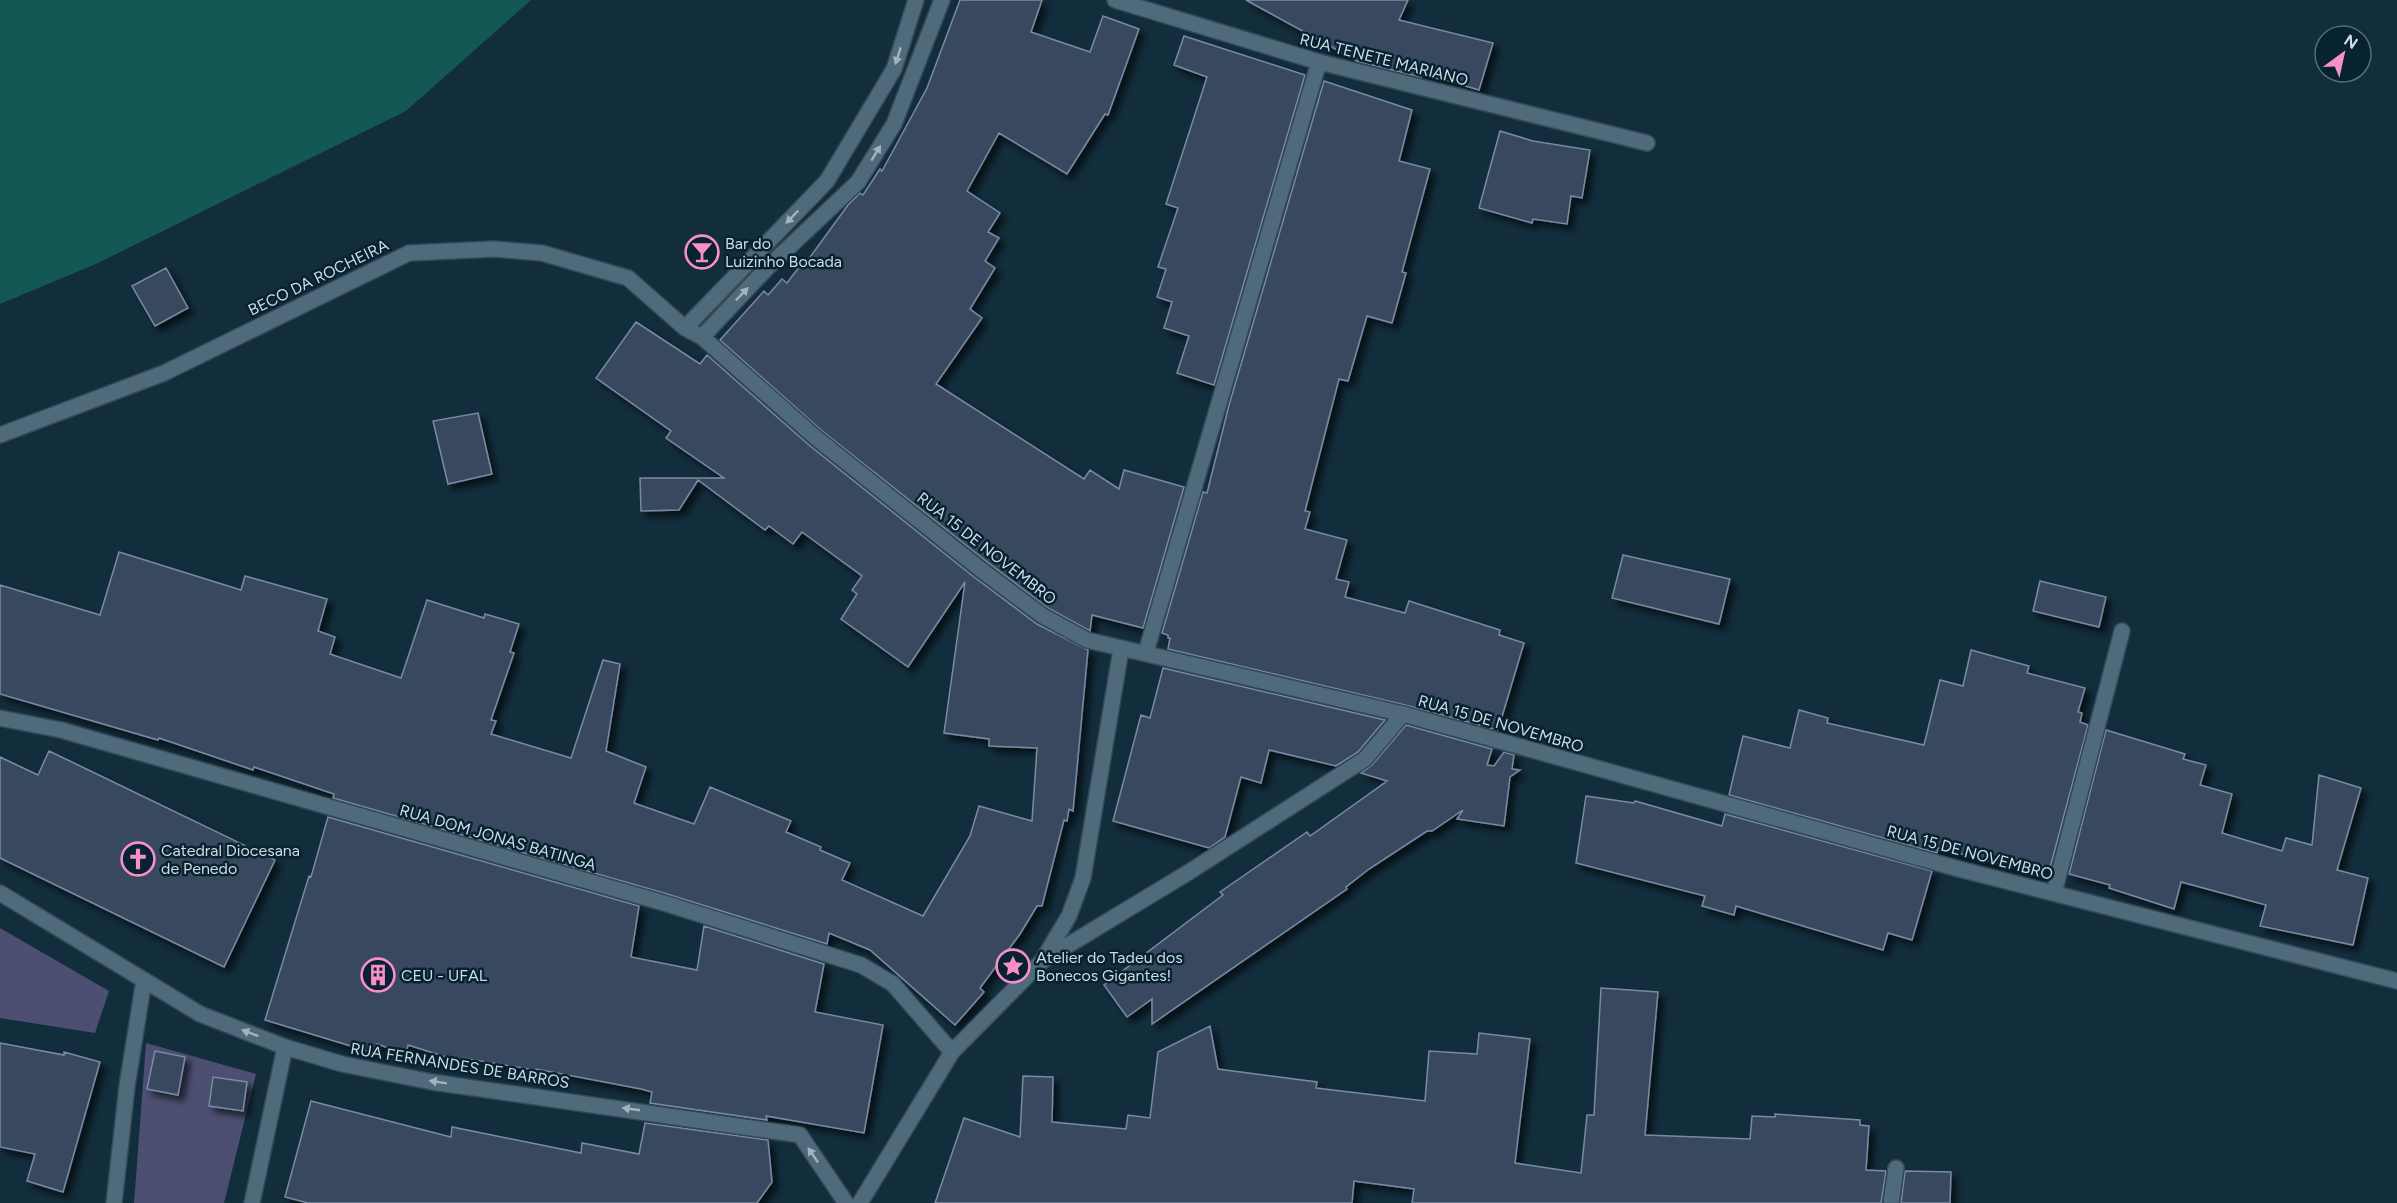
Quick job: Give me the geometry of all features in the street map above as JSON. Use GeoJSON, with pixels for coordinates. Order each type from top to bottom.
{"type":"FeatureCollection","features":[{"type":"Feature","properties":{"kind":"street"},"geometry":{"type":"LineString","coordinates":[[685,327],[827,181],[894,69],[916,0]]}},
{"type":"Feature","properties":{"kind":"street"},"geometry":{"type":"LineString","coordinates":[[702,336],[768,268],[858,182],[894,124],[942,0]]}},
{"type":"Feature","properties":{"kind":"street","name":"RUA TENETE MARIANO"},"geometry":{"type":"LineString","coordinates":[[1115,0],[1319,62],[1647,143]]}},
{"type":"Feature","properties":{"kind":"street"},"geometry":{"type":"LineString","coordinates":[[1146,652],[1319,62]]}},
{"type":"Feature","properties":{"kind":"street","name":"BECO DA ROCHEIRA"},"geometry":{"type":"LineString","coordinates":[[0,435],[164,373],[409,253],[494,249],[542,253],[628,278],[685,327]]}},
{"type":"Feature","properties":{"kind":"street","name":"RUA 15 DE NOVEMBRO"},"geometry":{"type":"LineString","coordinates":[[685,327],[702,336],[814,437],[980,569],[1043,616],[1087,640],[1403,714],[2054,893],[2397,981]]}},
{"type":"Feature","properties":{"kind":"street"},"geometry":{"type":"LineString","coordinates":[[2054,893],[2122,631]]}},
{"type":"Feature","properties":{"kind":"street"},"geometry":{"type":"LineString","coordinates":[[860,1203],[952,1052],[1042,961],[1070,916],[1083,878],[1121,649]]}},
{"type":"Feature","properties":{"kind":"street"},"geometry":{"type":"LineString","coordinates":[[1042,961],[1189,873],[1365,759],[1403,714]]}},
{"type":"Feature","properties":{"kind":"street","name":"RUA DOM JONAS BATINGA"},"geometry":{"type":"LineString","coordinates":[[0,718],[61,730],[573,877],[861,965],[892,984],[952,1052]]}},
{"type":"Feature","properties":{"kind":"street","name":"RUA FERNANDES DE BARROS"},"geometry":{"type":"LineString","coordinates":[[0,893],[200,1014],[285,1047],[342,1064],[432,1082],[800,1135],[846,1203]]}},
{"type":"Feature","properties":{"kind":"street"},"geometry":{"type":"LineString","coordinates":[[114,1203],[127,1086],[144,980]]}},
{"type":"Feature","properties":{"kind":"street"},"geometry":{"type":"LineString","coordinates":[[252,1203],[285,1047]]}},
{"type":"Feature","properties":{"kind":"street"},"geometry":{"type":"LineString","coordinates":[[1891,1203],[1896,1168]]}},
{"type":"Feature","properties":{"kind":"shaded area"},"geometry":{"type":"Polygon","coordinates":[[[0,0],[531,0],[406,111],[96,264],[0,304],[0,0]]]}},
{"type":"Feature","properties":{"kind":"shaded area"},"geometry":{"type":"Polygon","coordinates":[[[0,928],[109,991],[95,1033],[0,1018],[0,928]]]}},
{"type":"Feature","properties":{"kind":"shaded area"},"geometry":{"type":"Polygon","coordinates":[[[146,1043],[256,1074],[224,1203],[134,1203],[146,1043]]]}},
{"type":"Feature","properties":{"kind":"building"},"geometry":{"type":"Polygon","coordinates":[[[960,0],[1042,0],[1031,32],[1090,52],[1103,16],[1139,29],[1108,115],[1105,114],[1067,174],[999,133],[967,191],[1000,213],[988,232],[999,238],[985,261],[995,268],[970,309],[982,318],[936,384],[1084,479],[1090,470],[1119,489],[1124,470],[1184,487],[1143,628],[1092,615],[1090,631],[1048,608],[821,430],[720,340],[764,291],[768,295],[782,279],[787,283],[803,262],[805,264],[848,205],[860,193],[863,195],[880,169],[882,171],[927,88],[960,0]]]}},
{"type":"Feature","properties":{"kind":"building"},"geometry":{"type":"Polygon","coordinates":[[[1246,0],[1408,0],[1399,20],[1493,43],[1479,90],[1449,81],[1421,75],[1421,77],[1357,61],[1246,0]]]}},
{"type":"Feature","properties":{"kind":"building"},"geometry":{"type":"Polygon","coordinates":[[[1184,36],[1305,75],[1214,385],[1177,373],[1189,336],[1164,328],[1172,302],[1157,297],[1166,269],[1158,267],[1178,208],[1166,204],[1207,77],[1174,65],[1184,36]]]}},
{"type":"Feature","properties":{"kind":"building"},"geometry":{"type":"Polygon","coordinates":[[[1324,81],[1412,110],[1399,161],[1430,169],[1402,272],[1406,273],[1392,323],[1367,316],[1348,381],[1339,379],[1305,511],[1310,512],[1305,529],[1347,540],[1336,579],[1349,582],[1345,597],[1405,613],[1409,601],[1500,630],[1499,635],[1524,643],[1498,730],[1405,705],[1168,649],[1170,638],[1162,633],[1203,492],[1207,493],[1229,405],[1324,81]]]}},
{"type":"Feature","properties":{"kind":"building"},"geometry":{"type":"Polygon","coordinates":[[[1500,131],[1533,141],[1590,150],[1582,198],[1571,196],[1567,224],[1533,219],[1532,223],[1479,208],[1500,131]]]}},
{"type":"Feature","properties":{"kind":"building"},"geometry":{"type":"Polygon","coordinates":[[[166,268],[188,308],[155,326],[132,286],[166,268]]]}},
{"type":"Feature","properties":{"kind":"building"},"geometry":{"type":"Polygon","coordinates":[[[636,322],[700,364],[707,355],[809,445],[974,577],[1037,624],[1088,650],[1073,811],[1069,809],[1067,821],[1064,820],[1042,906],[1037,906],[1020,934],[980,988],[984,992],[955,1025],[870,950],[829,933],[827,944],[667,894],[333,798],[334,794],[254,767],[253,770],[159,738],[158,740],[0,694],[0,585],[100,615],[119,552],[241,590],[245,576],[327,599],[318,631],[335,637],[330,654],[401,678],[427,600],[484,618],[485,614],[519,624],[510,652],[514,653],[491,720],[496,721],[491,734],[571,758],[603,660],[620,664],[606,751],[646,767],[634,803],[694,824],[710,787],[791,821],[786,832],[850,863],[842,880],[923,916],[970,836],[979,806],[1032,821],[1037,748],[989,746],[989,739],[944,733],[965,582],[908,667],[841,619],[857,594],[852,590],[862,576],[802,532],[793,544],[769,526],[765,530],[698,480],[679,510],[641,511],[640,478],[724,478],[666,438],[671,431],[596,378],[636,322]]]}},
{"type":"Feature","properties":{"kind":"building"},"geometry":{"type":"Polygon","coordinates":[[[478,413],[492,474],[448,484],[433,421],[478,413]]]}},
{"type":"Feature","properties":{"kind":"building"},"geometry":{"type":"Polygon","coordinates":[[[1623,555],[1730,579],[1719,624],[1612,598],[1623,555]]]}},
{"type":"Feature","properties":{"kind":"building"},"geometry":{"type":"Polygon","coordinates":[[[2040,581],[2106,597],[2099,627],[2033,611],[2040,581]]]}},
{"type":"Feature","properties":{"kind":"building"},"geometry":{"type":"Polygon","coordinates":[[[1971,650],[2029,666],[2027,673],[2085,688],[2078,712],[2082,713],[2080,722],[2088,725],[2050,868],[2040,865],[2038,874],[1938,848],[1937,853],[1729,795],[1743,736],[1790,748],[1799,710],[1828,718],[1827,723],[1924,745],[1940,680],[1963,686],[1971,650]]]}},
{"type":"Feature","properties":{"kind":"building"},"geometry":{"type":"Polygon","coordinates":[[[1163,668],[1385,720],[1358,752],[1336,766],[1269,750],[1261,783],[1241,777],[1225,837],[1209,848],[1113,821],[1141,715],[1150,718],[1163,668]]]}},
{"type":"Feature","properties":{"kind":"building"},"geometry":{"type":"Polygon","coordinates":[[[1406,725],[1492,749],[1487,765],[1494,766],[1504,752],[1514,755],[1512,769],[1520,770],[1510,777],[1504,826],[1457,819],[1463,810],[1369,869],[1346,887],[1347,889],[1152,1024],[1152,999],[1127,1017],[1104,985],[1223,895],[1220,892],[1307,832],[1310,836],[1387,781],[1361,773],[1372,765],[1406,725]]]}},
{"type":"Feature","properties":{"kind":"building"},"geometry":{"type":"Polygon","coordinates":[[[2106,730],[2185,754],[2183,759],[2206,765],[2200,785],[2232,794],[2222,833],[2282,851],[2286,838],[2312,845],[2319,775],[2361,788],[2337,870],[2368,878],[2353,945],[2260,926],[2266,905],[2181,882],[2174,909],[2109,888],[2110,885],[2069,874],[2106,730]]]}},
{"type":"Feature","properties":{"kind":"building","name":"Catedral Diocesana de Penedo"},"geometry":{"type":"Polygon","coordinates":[[[49,751],[275,860],[224,967],[0,858],[0,757],[38,775],[49,751]]]}},
{"type":"Feature","properties":{"kind":"building"},"geometry":{"type":"Polygon","coordinates":[[[1586,796],[1634,803],[1635,801],[1722,826],[1725,814],[1932,871],[1912,940],[1888,933],[1883,950],[1736,906],[1734,915],[1702,906],[1705,896],[1576,863],[1586,796]]]}},
{"type":"Feature","properties":{"kind":"building"},"geometry":{"type":"Polygon","coordinates":[[[328,817],[639,906],[631,957],[697,970],[704,926],[824,964],[815,1012],[883,1025],[864,1133],[766,1116],[767,1120],[650,1103],[652,1092],[641,1089],[536,1069],[463,1058],[462,1062],[408,1045],[406,1054],[377,1044],[374,1053],[265,1020],[328,817]]]}},
{"type":"Feature","properties":{"kind":"building"},"geometry":{"type":"Polygon","coordinates":[[[1601,988],[1658,992],[1645,1135],[1750,1139],[1752,1116],[1775,1117],[1775,1114],[1860,1120],[1860,1125],[1869,1126],[1866,1170],[1886,1171],[1881,1203],[1412,1203],[1414,1189],[1354,1181],[1352,1203],[935,1203],[964,1118],[1020,1137],[1023,1076],[1053,1077],[1052,1122],[1126,1129],[1128,1115],[1150,1118],[1158,1052],[1210,1026],[1218,1069],[1317,1082],[1316,1088],[1425,1101],[1429,1051],[1477,1054],[1479,1033],[1530,1039],[1515,1163],[1581,1173],[1587,1115],[1594,1115],[1601,988]]]}},
{"type":"Feature","properties":{"kind":"building"},"geometry":{"type":"Polygon","coordinates":[[[0,1043],[64,1055],[64,1052],[100,1062],[63,1192],[27,1181],[35,1154],[0,1147],[0,1043]]]}},
{"type":"Feature","properties":{"kind":"building"},"geometry":{"type":"Polygon","coordinates":[[[155,1051],[185,1057],[178,1095],[147,1089],[155,1051]]]}},
{"type":"Feature","properties":{"kind":"building"},"geometry":{"type":"Polygon","coordinates":[[[213,1077],[247,1082],[243,1111],[209,1106],[213,1077]]]}},
{"type":"Feature","properties":{"kind":"building"},"geometry":{"type":"Polygon","coordinates":[[[311,1101],[451,1137],[452,1127],[581,1153],[582,1143],[639,1154],[645,1123],[768,1140],[772,1182],[757,1203],[308,1203],[285,1197],[311,1101]]]}},
{"type":"Feature","properties":{"kind":"building"},"geometry":{"type":"Polygon","coordinates":[[[1905,1171],[1951,1172],[1950,1203],[1901,1203],[1905,1171]]]}},
{"type":"Feature","properties":{"kind":"place","name":"Bar do Luizinho Bocada"},"geometry":{"type":"Point","coordinates":[702,252]}},
{"type":"Feature","properties":{"kind":"place","name":"Catedral Diocesana de Penedo"},"geometry":{"type":"Point","coordinates":[138,859]}},
{"type":"Feature","properties":{"kind":"place","name":"Atelier do Tadeu dos Bonecos Gigantes!"},"geometry":{"type":"Point","coordinates":[1013,966]}},
{"type":"Feature","properties":{"kind":"place","name":"CEU - UFAL"},"geometry":{"type":"Point","coordinates":[378,975]}}]}
